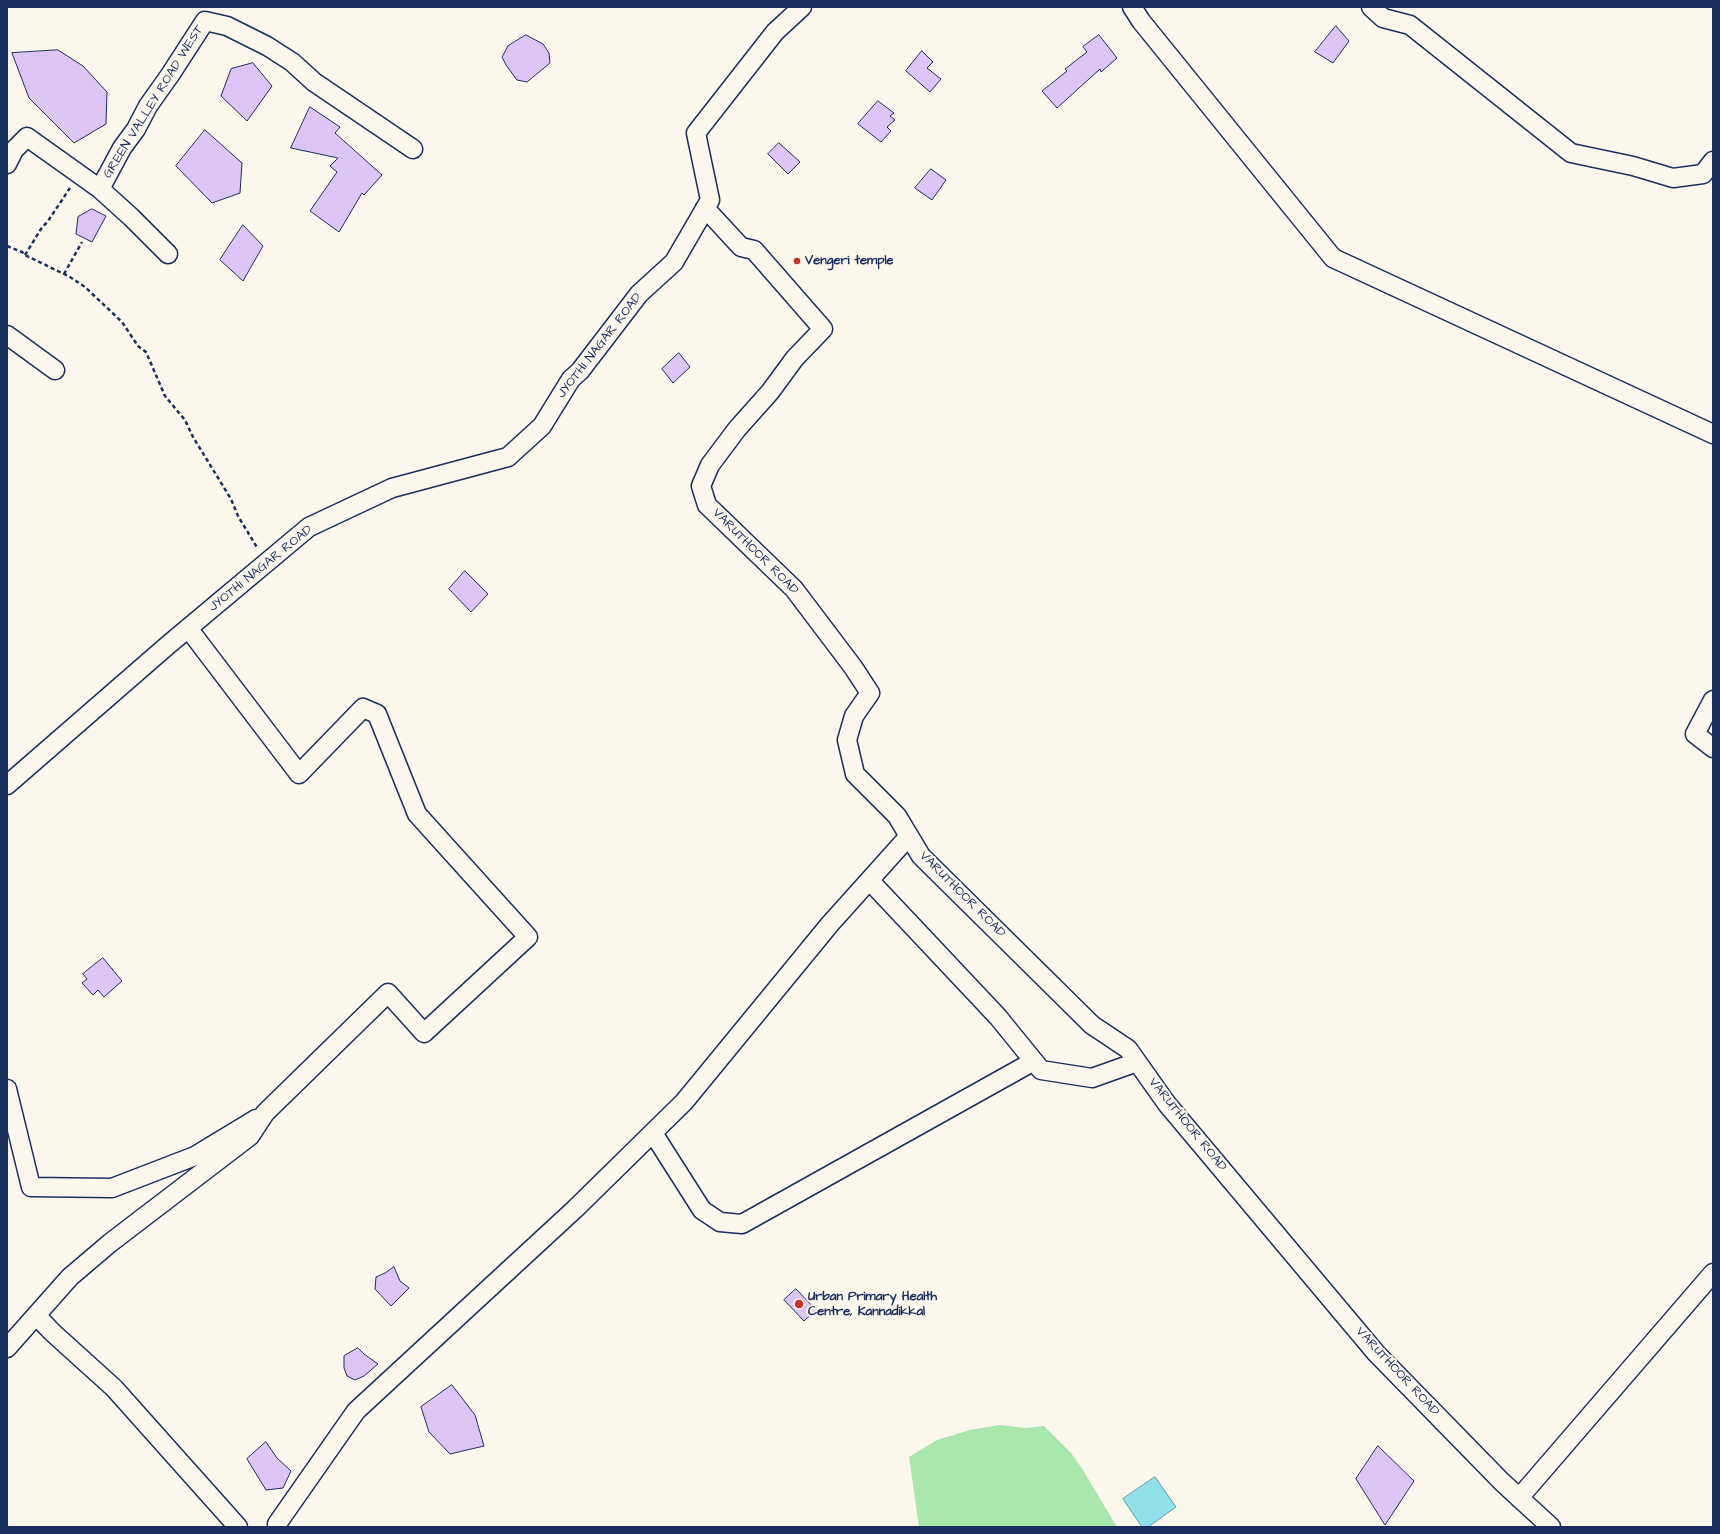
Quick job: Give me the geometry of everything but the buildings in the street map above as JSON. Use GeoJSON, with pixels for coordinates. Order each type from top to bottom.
{"type":"FeatureCollection","features":[{"type":"Feature","properties":{"kind":"street","name":"JYOTHI NAGAR ROAD"},"geometry":{"type":"LineString","coordinates":[[7,785],[188,628],[309,527],[392,488],[508,457],[542,426],[572,379],[580,371],[639,294],[674,262],[710,200],[696,133],[775,32],[802,7]]}},
{"type":"Feature","properties":{"kind":"street"},"geometry":{"type":"LineString","coordinates":[[1132,7],[1141,21],[1333,258],[1713,434]]}},
{"type":"Feature","properties":{"kind":"street"},"geometry":{"type":"LineString","coordinates":[[1371,7],[1383,18],[1410,25],[1572,153],[1633,166],[1673,178],[1702,174],[1713,161]]}},
{"type":"Feature","properties":{"kind":"street","name":"GREEN VALLEY ROAD WEST"},"geometry":{"type":"LineString","coordinates":[[100,189],[122,148],[136,129],[148,106],[205,21],[227,26],[267,46],[292,62],[314,82],[413,149]]}},
{"type":"Feature","properties":{"kind":"street"},"geometry":{"type":"LineString","coordinates":[[7,164],[14,150],[27,137],[100,189],[168,254]]}},
{"type":"Feature","properties":{"kind":"street","name":"VARUTHOOR ROAD"},"geometry":{"type":"LineString","coordinates":[[705,208],[741,247],[754,250],[824,329],[795,358],[770,392],[737,429],[710,465],[701,486],[708,505],[794,588],[853,667],[870,693],[854,716],[847,740],[855,774],[897,816],[921,856],[1092,1025],[1128,1050],[1167,1104],[1376,1353],[1519,1498],[1551,1527]]}},
{"type":"Feature","properties":{"kind":"street"},"geometry":{"type":"LineString","coordinates":[[7,335],[55,370]]}},
{"type":"Feature","properties":{"kind":"street"},"geometry":{"type":"LineString","coordinates":[[7,1348],[70,1277],[250,1136],[265,1113],[388,993],[424,1033],[528,937],[418,814],[377,714],[364,708],[299,774],[188,628]]}},
{"type":"Feature","properties":{"kind":"street"},"geometry":{"type":"LineString","coordinates":[[1713,700],[1695,734],[1713,748]]}},
{"type":"Feature","properties":{"kind":"street"},"geometry":{"type":"LineString","coordinates":[[277,1524],[356,1411],[575,1209],[684,1102],[825,930],[909,836]]}},
{"type":"Feature","properties":{"kind":"street"},"geometry":{"type":"LineString","coordinates":[[870,881],[998,1017],[1041,1070],[1092,1078],[1137,1062]]}},
{"type":"Feature","properties":{"kind":"street"},"geometry":{"type":"LineString","coordinates":[[653,1133],[702,1210],[720,1222],[742,1224],[1034,1062]]}},
{"type":"Feature","properties":{"kind":"street"},"geometry":{"type":"LineString","coordinates":[[7,1089],[11,1124],[31,1187],[112,1188],[195,1156],[265,1113]]}},
{"type":"Feature","properties":{"kind":"street"},"geometry":{"type":"LineString","coordinates":[[1519,1498],[1713,1273]]}},
{"type":"Feature","properties":{"kind":"street"},"geometry":{"type":"LineString","coordinates":[[36,1315],[52,1332],[114,1388],[238,1527]]}},
{"type":"Feature","properties":{"kind":"path"},"geometry":{"type":"LineString","coordinates":[[25,255],[40,229],[48,221],[80,175]]}},
{"type":"Feature","properties":{"kind":"path"},"geometry":{"type":"LineString","coordinates":[[64,274],[82,242]]}},
{"type":"Feature","properties":{"kind":"path"},"geometry":{"type":"LineString","coordinates":[[7,246],[22,252],[25,255],[64,274],[84,288],[122,322],[138,346],[146,352],[164,396],[185,420],[193,437],[231,500],[238,516],[257,546]]}},
{"type":"Feature","properties":{"kind":"green space"},"geometry":{"type":"Polygon","coordinates":[[[1000,1425],[1025,1428],[1044,1426],[1071,1453],[1083,1470],[1117,1527],[919,1527],[909,1457],[937,1440],[970,1430],[1000,1425]]]}},
{"type":"Feature","properties":{"kind":"water"},"geometry":{"type":"Polygon","coordinates":[[[1155,1477],[1176,1507],[1148,1527],[1142,1527],[1123,1499],[1155,1477]]]}},
{"type":"Feature","properties":{"kind":"place","name":"Vengeri temple"},"geometry":{"type":"Point","coordinates":[797,261]}},
{"type":"Feature","properties":{"kind":"place","name":"Urban Primary Health Centre, Kannadikkal"},"geometry":{"type":"Point","coordinates":[799,1304]}}]}
